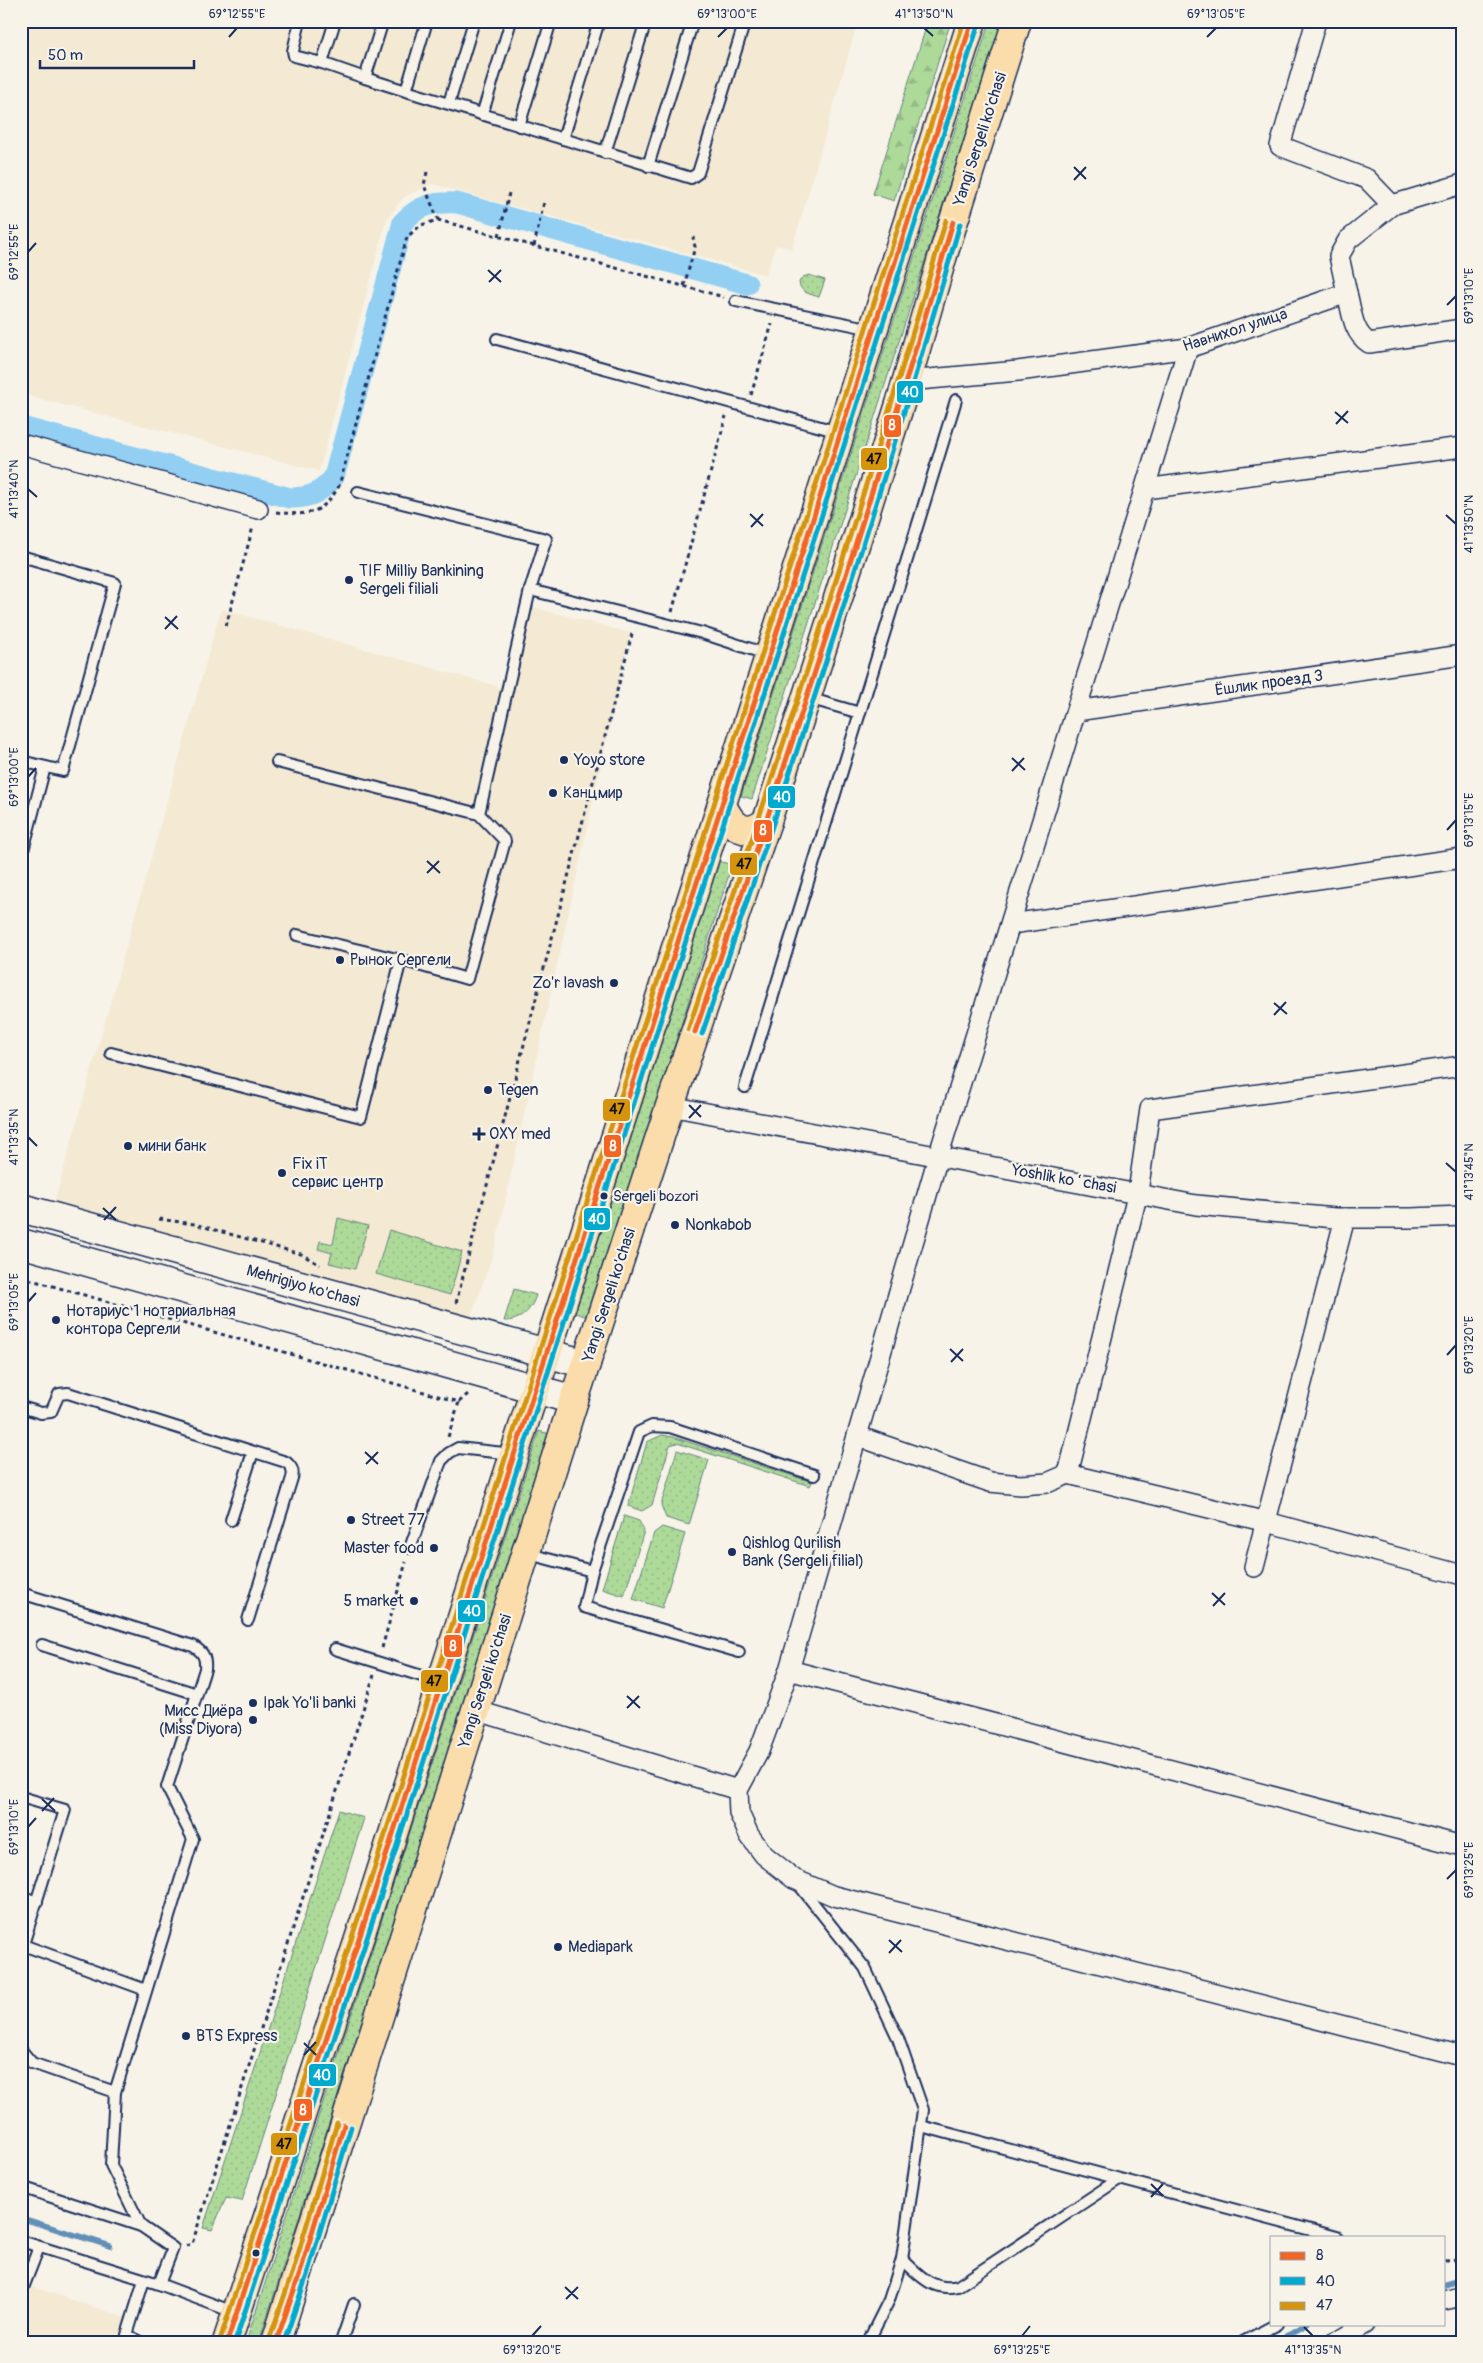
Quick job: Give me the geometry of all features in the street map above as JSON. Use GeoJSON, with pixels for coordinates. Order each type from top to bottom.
{"type":"FeatureCollection","features":[{"type":"Feature","properties":{"kind":"main road"},"geometry":{"type":"LineString","coordinates":[[227,2342],[547,1354],[972,21]]}},
{"type":"Feature","properties":{"kind":"main road","name":"Yangi Sergeli ko'chasi"},"geometry":{"type":"LineString","coordinates":[[276,2342],[300,2273],[367,2049],[574,1400],[670,1106],[767,821],[907,381],[943,255],[1017,21]]}},
{"type":"Feature","properties":{"kind":"main road"},"geometry":{"type":"LineString","coordinates":[[722,805],[730,819],[740,828],[753,829],[767,821]]}},
{"type":"Feature","properties":{"kind":"main road","name":"Mehrigiyo ko'chasi"},"geometry":{"type":"LineString","coordinates":[[21,1208],[586,1364]]}},
{"type":"Feature","properties":{"kind":"main road"},"geometry":{"type":"LineString","coordinates":[[21,1243],[574,1400]]}},
{"type":"Feature","properties":{"kind":"street"},"geometry":{"type":"LineString","coordinates":[[1316,21],[1280,146],[1367,179],[1392,205]]}},
{"type":"Feature","properties":{"kind":"street"},"geometry":{"type":"LineString","coordinates":[[1462,184],[1392,205],[1348,240],[1339,256],[1356,330],[1360,337],[1369,343],[1462,329]]}},
{"type":"Feature","properties":{"kind":"street","name":"Навнихол улица"},"geometry":{"type":"LineString","coordinates":[[907,381],[1018,371],[1188,348],[1347,293]]}},
{"type":"Feature","properties":{"kind":"street"},"geometry":{"type":"LineString","coordinates":[[1188,348],[938,1157],[789,1670],[759,1751],[738,1790],[739,1813],[749,1835],[764,1855],[794,1878],[834,1896],[1462,2056]]}},
{"type":"Feature","properties":{"kind":"street"},"geometry":{"type":"LineString","coordinates":[[21,444],[258,509]]}},
{"type":"Feature","properties":{"kind":"street"},"geometry":{"type":"LineString","coordinates":[[1145,489],[1462,447]]}},
{"type":"Feature","properties":{"kind":"street","name":"Ёшлик проезд 3"},"geometry":{"type":"LineString","coordinates":[[1076,711],[1462,655]]}},
{"type":"Feature","properties":{"kind":"street"},"geometry":{"type":"LineString","coordinates":[[1011,924],[1462,858]]}},
{"type":"Feature","properties":{"kind":"street"},"geometry":{"type":"LineString","coordinates":[[1068,1474],[1138,1192],[1150,1109],[1462,1066]]}},
{"type":"Feature","properties":{"kind":"street","name":"Yoshlik koʻchasi"},"geometry":{"type":"LineString","coordinates":[[670,1106],[938,1157],[1138,1192],[1196,1205],[1345,1218],[1462,1216]]}},
{"type":"Feature","properties":{"kind":"street"},"geometry":{"type":"LineString","coordinates":[[1254,1567],[1345,1218]]}},
{"type":"Feature","properties":{"kind":"street"},"geometry":{"type":"LineString","coordinates":[[857,1436],[990,1482],[1021,1486],[1047,1483],[1068,1474],[1267,1522],[1462,1575]]}},
{"type":"Feature","properties":{"kind":"street"},"geometry":{"type":"LineString","coordinates":[[789,1670],[1462,1846]]}},
{"type":"Feature","properties":{"kind":"street"},"geometry":{"type":"LineString","coordinates":[[475,1710],[738,1790]]}},
{"type":"Feature","properties":{"kind":"street"},"geometry":{"type":"LineString","coordinates":[[1446,2300],[1462,2296]]}},
{"type":"Feature","properties":{"kind":"street"},"geometry":{"type":"LineString","coordinates":[[1335,2342],[1362,2326]]}},
{"type":"Feature","properties":{"kind":"lane"},"geometry":{"type":"LineString","coordinates":[[300,21],[293,52],[294,56],[322,63],[605,153],[692,178],[698,173],[745,21]]}},
{"type":"Feature","properties":{"kind":"lane"},"geometry":{"type":"LineString","coordinates":[[322,63],[335,21]]}},
{"type":"Feature","properties":{"kind":"lane"},"geometry":{"type":"LineString","coordinates":[[365,78],[383,21]]}},
{"type":"Feature","properties":{"kind":"lane"},"geometry":{"type":"LineString","coordinates":[[406,91],[427,21]]}},
{"type":"Feature","properties":{"kind":"lane"},"geometry":{"type":"LineString","coordinates":[[449,104],[474,21]]}},
{"type":"Feature","properties":{"kind":"lane"},"geometry":{"type":"LineString","coordinates":[[482,115],[511,21]]}},
{"type":"Feature","properties":{"kind":"lane"},"geometry":{"type":"LineString","coordinates":[[519,126],[551,21]]}},
{"type":"Feature","properties":{"kind":"lane"},"geometry":{"type":"LineString","coordinates":[[563,139],[599,21]]}},
{"type":"Feature","properties":{"kind":"lane"},"geometry":{"type":"LineString","coordinates":[[605,153],[646,21]]}},
{"type":"Feature","properties":{"kind":"lane"},"geometry":{"type":"LineString","coordinates":[[648,166],[693,21]]}},
{"type":"Feature","properties":{"kind":"lane"},"geometry":{"type":"LineString","coordinates":[[736,301],[873,329]]}},
{"type":"Feature","properties":{"kind":"lane"},"geometry":{"type":"LineString","coordinates":[[497,340],[840,432]]}},
{"type":"Feature","properties":{"kind":"lane"},"geometry":{"type":"LineString","coordinates":[[745,1087],[956,400]]}},
{"type":"Feature","properties":{"kind":"lane"},"geometry":{"type":"LineString","coordinates":[[358,492],[546,538],[530,590],[479,814]]}},
{"type":"Feature","properties":{"kind":"lane"},"geometry":{"type":"LineString","coordinates":[[21,556],[115,583],[63,771],[21,761]]}},
{"type":"Feature","properties":{"kind":"lane"},"geometry":{"type":"LineString","coordinates":[[530,590],[668,625],[770,655]]}},
{"type":"Feature","properties":{"kind":"lane"},"geometry":{"type":"LineString","coordinates":[[806,697],[860,713]]}},
{"type":"Feature","properties":{"kind":"lane"},"geometry":{"type":"LineString","coordinates":[[277,762],[479,814],[505,842],[467,979],[401,960],[297,935]]}},
{"type":"Feature","properties":{"kind":"lane"},"geometry":{"type":"LineString","coordinates":[[21,858],[45,767]]}},
{"type":"Feature","properties":{"kind":"lane"},"geometry":{"type":"LineString","coordinates":[[111,1052],[361,1116],[401,960]]}},
{"type":"Feature","properties":{"kind":"lane"},"geometry":{"type":"LineString","coordinates":[[21,1407],[46,1414],[51,1412],[59,1394],[68,1392],[286,1462],[294,1472],[248,1620]]}},
{"type":"Feature","properties":{"kind":"lane"},"geometry":{"type":"LineString","coordinates":[[739,1652],[584,1607],[592,1571],[639,1432],[652,1426],[670,1427],[814,1475]]}},
{"type":"Feature","properties":{"kind":"lane"},"geometry":{"type":"LineString","coordinates":[[410,1548],[441,1461],[449,1453],[458,1448],[514,1455]]}},
{"type":"Feature","properties":{"kind":"lane"},"geometry":{"type":"LineString","coordinates":[[231,1520],[253,1452]]}},
{"type":"Feature","properties":{"kind":"lane"},"geometry":{"type":"LineString","coordinates":[[526,1552],[592,1571]]}},
{"type":"Feature","properties":{"kind":"lane"},"geometry":{"type":"LineString","coordinates":[[21,1593],[193,1646],[201,1651],[205,1659],[205,1669],[167,1787],[193,1839],[115,2092],[111,2165],[140,2226]]}},
{"type":"Feature","properties":{"kind":"lane"},"geometry":{"type":"LineString","coordinates":[[42,1645],[197,1694]]}},
{"type":"Feature","properties":{"kind":"lane"},"geometry":{"type":"LineString","coordinates":[[334,1649],[441,1682]]}},
{"type":"Feature","properties":{"kind":"lane"},"geometry":{"type":"LineString","coordinates":[[21,1797],[64,1810],[38,1902],[22,1948],[146,1990]]}},
{"type":"Feature","properties":{"kind":"lane"},"geometry":{"type":"LineString","coordinates":[[794,1878],[865,1968],[898,2038],[923,2110],[902,2258],[889,2300],[868,2342]]}},
{"type":"Feature","properties":{"kind":"lane"},"geometry":{"type":"LineString","coordinates":[[21,1896],[38,1902]]}},
{"type":"Feature","properties":{"kind":"lane"},"geometry":{"type":"LineString","coordinates":[[21,2050],[32,2063],[115,2092]]}},
{"type":"Feature","properties":{"kind":"lane"},"geometry":{"type":"LineString","coordinates":[[920,2126],[1333,2236]]}},
{"type":"Feature","properties":{"kind":"lane"},"geometry":{"type":"LineString","coordinates":[[902,2258],[933,2285],[948,2288],[958,2286],[1119,2179]]}},
{"type":"Feature","properties":{"kind":"lane"},"geometry":{"type":"LineString","coordinates":[[21,2187],[140,2226],[173,2248],[159,2284]]}},
{"type":"Feature","properties":{"kind":"lane"},"geometry":{"type":"LineString","coordinates":[[21,2241],[159,2284],[237,2313]]}},
{"type":"Feature","properties":{"kind":"lane"},"geometry":{"type":"LineString","coordinates":[[21,2293],[39,2247]]}},
{"type":"Feature","properties":{"kind":"lane"},"geometry":{"type":"LineString","coordinates":[[140,2342],[127,2335],[144,2280]]}},
{"type":"Feature","properties":{"kind":"lane"},"geometry":{"type":"LineString","coordinates":[[341,2342],[354,2304]]}},
{"type":"Feature","properties":{"kind":"lane"},"geometry":{"type":"LineString","coordinates":[[1243,2342],[1273,2326]]}},
{"type":"Feature","properties":{"kind":"path"},"geometry":{"type":"LineString","coordinates":[[427,172],[424,185],[438,220]]}},
{"type":"Feature","properties":{"kind":"path"},"geometry":{"type":"LineString","coordinates":[[499,236],[509,193]]}},
{"type":"Feature","properties":{"kind":"path"},"geometry":{"type":"LineString","coordinates":[[534,246],[544,202]]}},
{"type":"Feature","properties":{"kind":"path"},"geometry":{"type":"LineString","coordinates":[[226,626],[258,509],[306,515],[323,508],[334,495],[342,479],[407,236],[421,225],[438,220],[736,301]]}},
{"type":"Feature","properties":{"kind":"path"},"geometry":{"type":"LineString","coordinates":[[684,286],[696,247],[693,237]]}},
{"type":"Feature","properties":{"kind":"path"},"geometry":{"type":"LineString","coordinates":[[747,407],[777,309]]}},
{"type":"Feature","properties":{"kind":"path"},"geometry":{"type":"LineString","coordinates":[[668,625],[730,402]]}},
{"type":"Feature","properties":{"kind":"path"},"geometry":{"type":"LineString","coordinates":[[455,1306],[636,617]]}},
{"type":"Feature","properties":{"kind":"path"},"geometry":{"type":"LineString","coordinates":[[21,1277],[459,1402]]}},
{"type":"Feature","properties":{"kind":"path"},"geometry":{"type":"LineString","coordinates":[[441,1461],[459,1402],[468,1393]]}},
{"type":"Feature","properties":{"kind":"path"},"geometry":{"type":"LineString","coordinates":[[173,2248],[192,2244],[378,1662],[410,1548]]}},
{"type":"Feature","properties":{"kind":"path"},"geometry":{"type":"LineString","coordinates":[[1446,2260],[1462,2260]]}},
{"type":"Feature","properties":{"kind":"shaded area"},"geometry":{"type":"Polygon","coordinates":[[[21,21],[858,21],[792,249],[776,245],[766,275],[432,184],[404,197],[386,221],[319,471],[21,394],[21,21]]]}},
{"type":"Feature","properties":{"kind":"shaded area","name":"Рынок Сергели"},"geometry":{"type":"Polygon","coordinates":[[[532,607],[630,633],[494,1252],[469,1322],[47,1229],[221,609],[514,691],[532,607]]]}},
{"type":"Feature","properties":{"kind":"shaded area"},"geometry":{"type":"Polygon","coordinates":[[[21,2283],[136,2321],[130,2342],[21,2342],[21,2283]]]}},
{"type":"Feature","properties":{"kind":"green space"},"geometry":{"type":"Polygon","coordinates":[[[928,21],[951,21],[894,201],[873,194],[928,21]]]}},
{"type":"Feature","properties":{"kind":"green space"},"geometry":{"type":"Polygon","coordinates":[[[990,21],[1002,21],[752,799],[741,796],[990,21]]]}},
{"type":"Feature","properties":{"kind":"green space"},"geometry":{"type":"Polygon","coordinates":[[[809,275],[825,280],[819,297],[801,289],[799,282],[803,277],[809,275]]]}},
{"type":"Feature","properties":{"kind":"green space"},"geometry":{"type":"Polygon","coordinates":[[[719,861],[732,865],[588,1317],[575,1313],[719,861]]]}},
{"type":"Feature","properties":{"kind":"green space"},"geometry":{"type":"Polygon","coordinates":[[[338,1218],[368,1226],[355,1269],[329,1263],[332,1253],[318,1249],[320,1241],[333,1244],[338,1218]]]}},
{"type":"Feature","properties":{"kind":"green space"},"geometry":{"type":"Polygon","coordinates":[[[389,1230],[462,1252],[450,1295],[376,1274],[389,1230]]]}},
{"type":"Feature","properties":{"kind":"green space"},"geometry":{"type":"Polygon","coordinates":[[[514,1289],[536,1295],[531,1306],[524,1314],[510,1321],[504,1321],[514,1289]]]}},
{"type":"Feature","properties":{"kind":"green space"},"geometry":{"type":"Polygon","coordinates":[[[539,1431],[550,1434],[259,2342],[246,2342],[539,1431]]]}},
{"type":"Feature","properties":{"kind":"green space"},"geometry":{"type":"Polygon","coordinates":[[[662,1435],[812,1482],[810,1486],[677,1443],[670,1445],[652,1505],[642,1511],[628,1506],[647,1442],[662,1435]]]}},
{"type":"Feature","properties":{"kind":"green space"},"geometry":{"type":"Polygon","coordinates":[[[677,1450],[709,1460],[689,1525],[666,1518],[661,1505],[677,1450]]]}},
{"type":"Feature","properties":{"kind":"green space"},"geometry":{"type":"Polygon","coordinates":[[[624,1516],[639,1521],[644,1531],[624,1596],[602,1589],[624,1516]]]}},
{"type":"Feature","properties":{"kind":"green space"},"geometry":{"type":"Polygon","coordinates":[[[662,1527],[685,1534],[662,1608],[633,1599],[654,1533],[662,1527]]]}},
{"type":"Feature","properties":{"kind":"green space"},"geometry":{"type":"Polygon","coordinates":[[[339,1810],[364,1818],[242,2201],[226,2198],[212,2230],[203,2228],[339,1810]]]}},
{"type":"Feature","properties":{"kind":"waterway"},"geometry":{"type":"LineString","coordinates":[[21,427],[290,498],[309,496],[320,491],[334,477],[403,222],[421,208],[434,204],[457,203],[747,284]]}},
{"type":"Feature","properties":{"kind":"waterway"},"geometry":{"type":"LineString","coordinates":[[21,2218],[110,2246]]}},
{"type":"Feature","properties":{"kind":"waterway"},"geometry":{"type":"LineString","coordinates":[[1446,2283],[1462,2279]]}},
{"type":"Feature","properties":{"kind":"waterway"},"geometry":{"type":"LineString","coordinates":[[1276,2342],[1304,2326]]}},
{"type":"Feature","properties":{"kind":"transit line","name":"47"},"geometry":{"type":"LineString","coordinates":[[220,2340],[370,1882],[964,21]]}},
{"type":"Feature","properties":{"kind":"transit line","name":"8"},"geometry":{"type":"LineString","coordinates":[[227,2342],[377,1884],[972,21]]}},
{"type":"Feature","properties":{"kind":"transit line","name":"40"},"geometry":{"type":"LineString","coordinates":[[235,2342],[384,1886],[979,23]]}},
{"type":"Feature","properties":{"kind":"transit line","name":"47"},"geometry":{"type":"LineString","coordinates":[[688,1030],[822,626],[946,220]]}},
{"type":"Feature","properties":{"kind":"transit line","name":"8"},"geometry":{"type":"LineString","coordinates":[[695,1032],[829,628],[953,222]]}},
{"type":"Feature","properties":{"kind":"transit line","name":"40"},"geometry":{"type":"LineString","coordinates":[[702,1034],[836,630],[960,224]]}},
{"type":"Feature","properties":{"kind":"transit line","name":"47"},"geometry":{"type":"LineString","coordinates":[[269,2340],[293,2271],[337,2123]]}},
{"type":"Feature","properties":{"kind":"transit line","name":"8"},"geometry":{"type":"LineString","coordinates":[[276,2342],[300,2273],[344,2125]]}},
{"type":"Feature","properties":{"kind":"transit line","name":"40"},"geometry":{"type":"LineString","coordinates":[[284,2342],[307,2275],[351,2127]]}},
{"type":"Feature","properties":{"kind":"place","name":"TIF Milliy Bankining Sergeli filiali"},"geometry":{"type":"Point","coordinates":[349,580]}},
{"type":"Feature","properties":{"kind":"place","name":"Yoyo store"},"geometry":{"type":"Point","coordinates":[564,760]}},
{"type":"Feature","properties":{"kind":"place","name":"Канцмир"},"geometry":{"type":"Point","coordinates":[553,793]}},
{"type":"Feature","properties":{"kind":"place","name":"Рынок Сергели"},"geometry":{"type":"Point","coordinates":[340,960]}},
{"type":"Feature","properties":{"kind":"place","name":"Zo'r lavash"},"geometry":{"type":"Point","coordinates":[614,983]}},
{"type":"Feature","properties":{"kind":"place","name":"Tegen"},"geometry":{"type":"Point","coordinates":[488,1090]}},
{"type":"Feature","properties":{"kind":"place","name":"OXY med"},"geometry":{"type":"Point","coordinates":[479,1134]}},
{"type":"Feature","properties":{"kind":"place","name":"мини банк"},"geometry":{"type":"Point","coordinates":[128,1146]}},
{"type":"Feature","properties":{"kind":"place","name":"Fix iT сервис центр"},"geometry":{"type":"Point","coordinates":[282,1173]}},
{"type":"Feature","properties":{"kind":"place","name":"Sergeli bozori"},"geometry":{"type":"Point","coordinates":[604,1196]}},
{"type":"Feature","properties":{"kind":"place","name":"Nonkabob"},"geometry":{"type":"Point","coordinates":[675,1225]}},
{"type":"Feature","properties":{"kind":"place","name":"Нотариус 1 нотариальная контора Сергели"},"geometry":{"type":"Point","coordinates":[56,1320]}},
{"type":"Feature","properties":{"kind":"place","name":"Street 77"},"geometry":{"type":"Point","coordinates":[351,1520]}},
{"type":"Feature","properties":{"kind":"place","name":"Master food"},"geometry":{"type":"Point","coordinates":[434,1548]}},
{"type":"Feature","properties":{"kind":"place","name":"Qishlog Qurilish Bank (Sergeli filial)"},"geometry":{"type":"Point","coordinates":[732,1552]}},
{"type":"Feature","properties":{"kind":"place","name":"5 market"},"geometry":{"type":"Point","coordinates":[414,1601]}},
{"type":"Feature","properties":{"kind":"place","name":"Ipak Yo'li banki"},"geometry":{"type":"Point","coordinates":[253,1703]}},
{"type":"Feature","properties":{"kind":"place","name":"Мисс Диёра (Miss Diyora)"},"geometry":{"type":"Point","coordinates":[253,1720]}},
{"type":"Feature","properties":{"kind":"place","name":"Mediapark"},"geometry":{"type":"Point","coordinates":[558,1947]}},
{"type":"Feature","properties":{"kind":"place","name":"BTS Express"},"geometry":{"type":"Point","coordinates":[186,2036]}}]}
